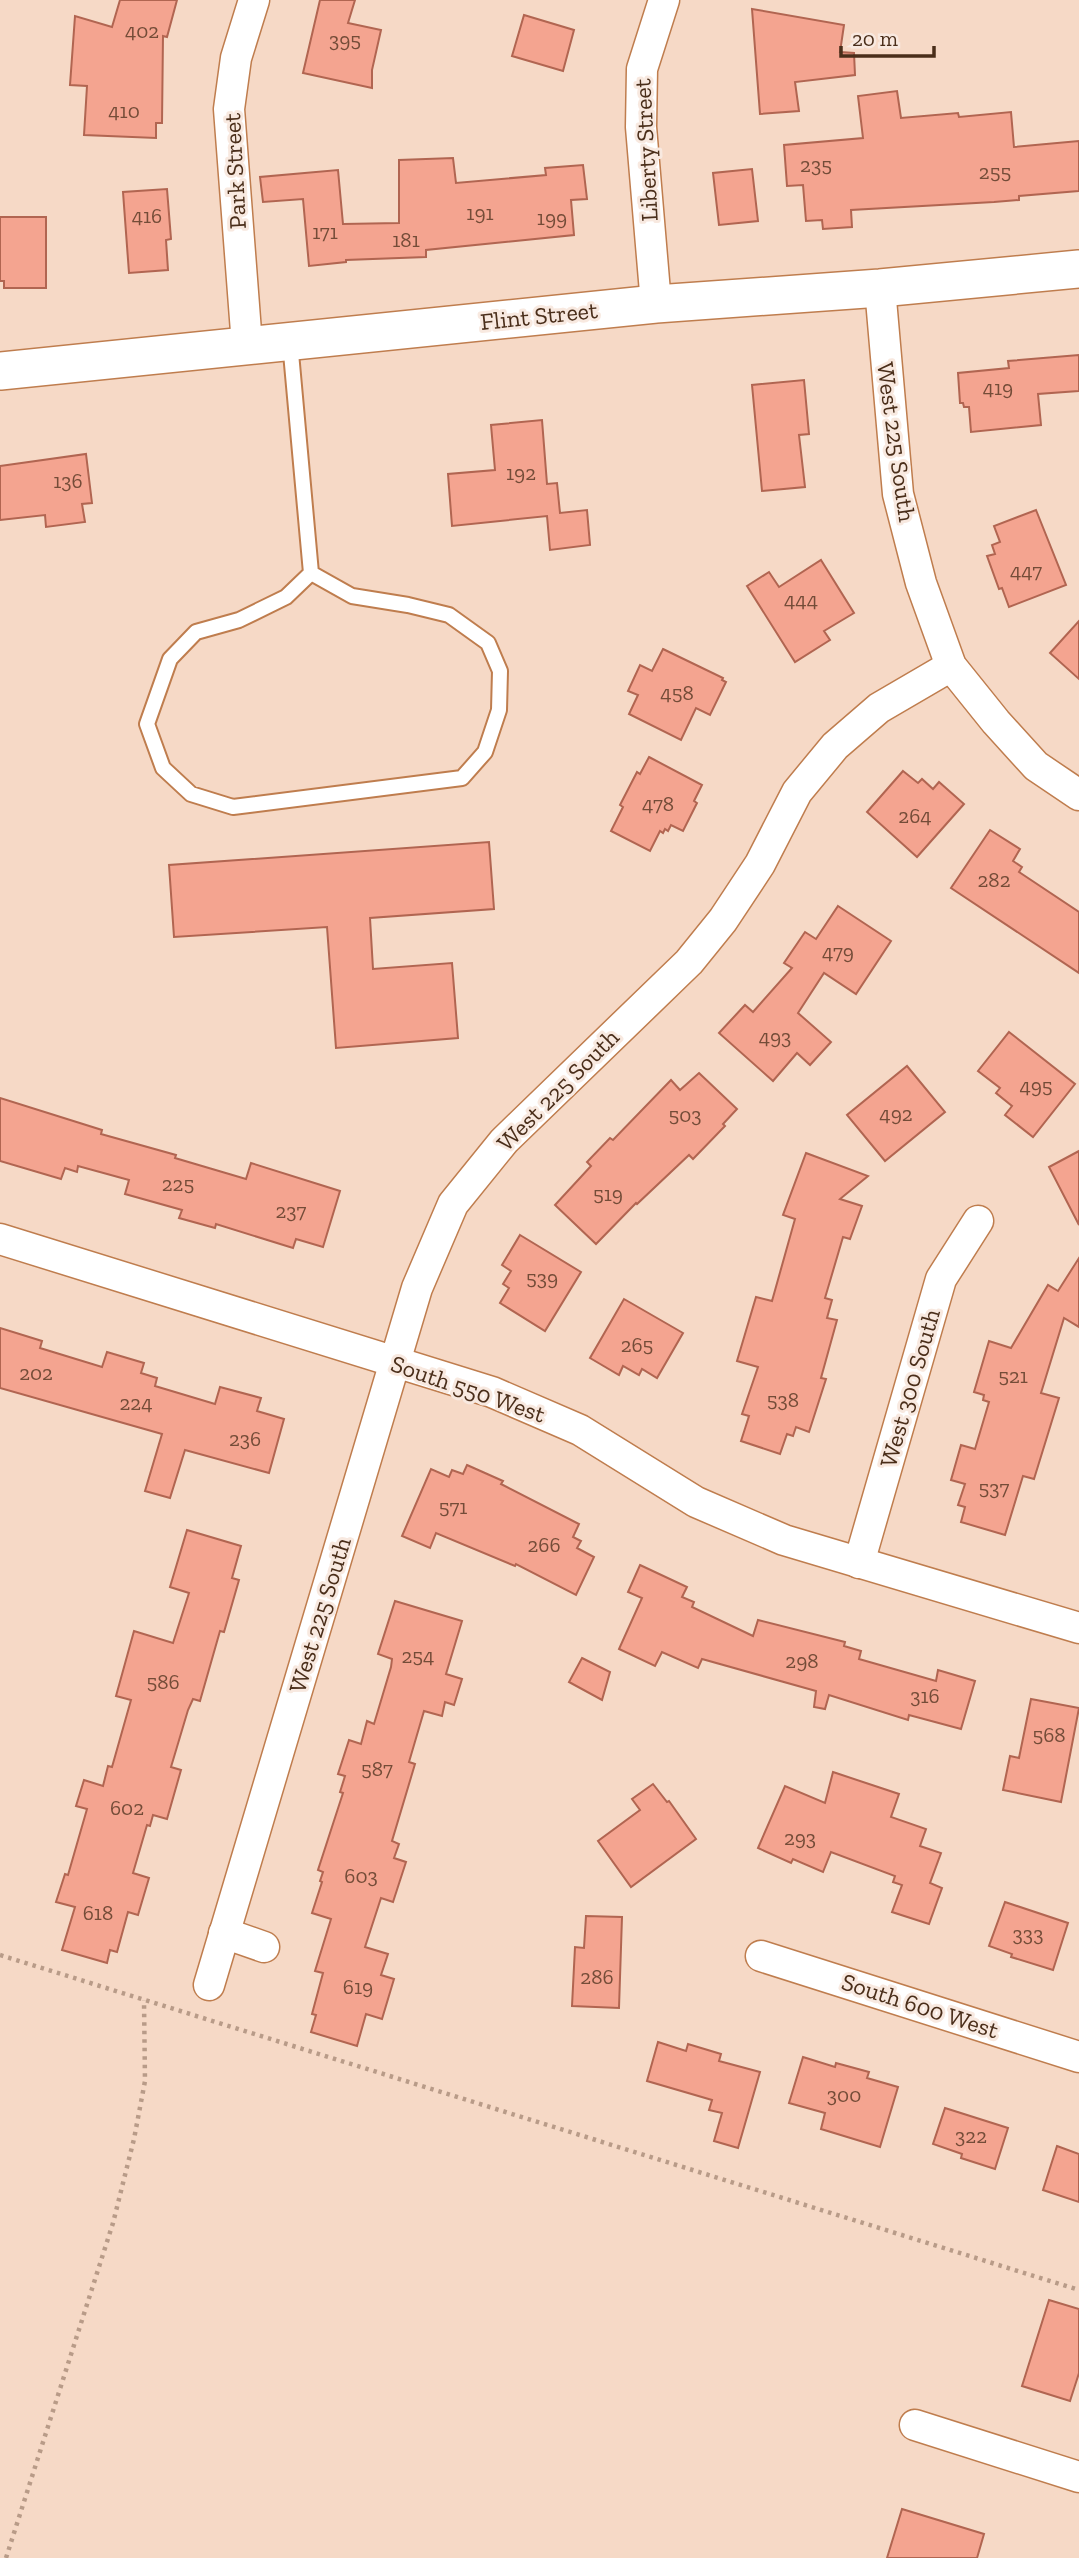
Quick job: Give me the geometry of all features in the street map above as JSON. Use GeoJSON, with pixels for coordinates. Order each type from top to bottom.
{"type":"FeatureCollection","features":[{"type":"Feature","properties":{"kind":"street","name":"Park Street"},"geometry":{"type":"LineString","coordinates":[[247,345],[229,109],[236,58],[254,0]]}},
{"type":"Feature","properties":{"kind":"street","name":"Liberty Street"},"geometry":{"type":"LineString","coordinates":[[656,304],[640,127],[642,69],[664,0]]}},
{"type":"Feature","properties":{"kind":"street","name":"Flint Street"},"geometry":{"type":"LineString","coordinates":[[0,370],[656,304],[1079,270]]}},
{"type":"Feature","properties":{"kind":"street","name":"West 225 South"},"geometry":{"type":"LineString","coordinates":[[209,1985],[417,1288],[453,1204],[504,1141],[689,962],[723,920],[760,864],[797,792],[835,746],[880,708],[951,666],[921,583],[898,494],[880,288]]}},
{"type":"Feature","properties":{"kind":"street"},"geometry":{"type":"LineString","coordinates":[[951,666],[1036,766],[1079,795]]}},
{"type":"Feature","properties":{"kind":"street","name":"West 300 South"},"geometry":{"type":"LineString","coordinates":[[859,1563],[941,1279],[978,1220]]}},
{"type":"Feature","properties":{"kind":"street","name":"South 550 West"},"geometry":{"type":"LineString","coordinates":[[0,1239],[492,1392],[580,1430],[696,1502],[784,1540],[1079,1628]]}},
{"type":"Feature","properties":{"kind":"street"},"geometry":{"type":"LineString","coordinates":[[224,1933],[264,1947]]}},
{"type":"Feature","properties":{"kind":"street","name":"South 600 West"},"geometry":{"type":"LineString","coordinates":[[761,1956],[1079,2057]]}},
{"type":"Feature","properties":{"kind":"street"},"geometry":{"type":"LineString","coordinates":[[915,2425],[1079,2477]]}},
{"type":"Feature","properties":{"kind":"lane"},"geometry":{"type":"LineString","coordinates":[[290,342],[311,573]]}},
{"type":"Feature","properties":{"kind":"lane"},"geometry":{"type":"LineString","coordinates":[[311,573],[352,596],[449,615],[488,643],[500,671],[499,710],[485,752],[462,778],[233,807],[191,794],[163,768],[147,724],[170,660],[196,632],[239,620],[285,597],[311,573]]}},
{"type":"Feature","properties":{"kind":"path"},"geometry":{"type":"LineString","coordinates":[[0,1955],[1079,2290]]}},
{"type":"Feature","properties":{"kind":"path"},"geometry":{"type":"LineString","coordinates":[[6,2558],[105,2249],[134,2139],[145,2081],[144,2000]]}},
{"type":"Feature","properties":{"kind":"building"},"geometry":{"type":"Polygon","coordinates":[[[120,0],[177,0],[167,37],[163,36],[162,123],[156,123],[156,138],[84,135],[87,86],[70,85],[75,16],[112,27],[120,0]]]}},
{"type":"Feature","properties":{"kind":"building"},"geometry":{"type":"Polygon","coordinates":[[[320,0],[355,0],[348,23],[381,30],[372,70],[372,88],[303,73],[320,0]]]}},
{"type":"Feature","properties":{"kind":"building"},"geometry":{"type":"Polygon","coordinates":[[[752,9],[844,25],[840,52],[854,53],[855,75],[795,82],[799,111],[760,114],[752,9]]]}},
{"type":"Feature","properties":{"kind":"building"},"geometry":{"type":"Polygon","coordinates":[[[524,15],[574,30],[563,71],[512,56],[524,15]]]}},
{"type":"Feature","properties":{"kind":"building"},"geometry":{"type":"Polygon","coordinates":[[[897,91],[901,118],[958,113],[959,117],[1011,112],[1014,147],[1079,141],[1079,191],[1019,196],[1019,200],[851,210],[852,227],[823,229],[822,220],[806,221],[803,185],[787,186],[784,145],[863,138],[858,96],[897,91]]]}},
{"type":"Feature","properties":{"kind":"building"},"geometry":{"type":"Polygon","coordinates":[[[453,158],[456,183],[546,175],[545,168],[583,165],[587,199],[571,200],[574,235],[426,250],[426,257],[346,260],[309,266],[303,199],[263,202],[260,177],[338,170],[343,224],[399,223],[399,160],[453,158]]]}},
{"type":"Feature","properties":{"kind":"building"},"geometry":{"type":"Polygon","coordinates":[[[752,169],[758,221],[719,225],[713,173],[752,169]]]}},
{"type":"Feature","properties":{"kind":"building"},"geometry":{"type":"Polygon","coordinates":[[[167,189],[171,239],[166,240],[168,270],[129,273],[123,192],[167,189]]]}},
{"type":"Feature","properties":{"kind":"building"},"geometry":{"type":"Polygon","coordinates":[[[0,217],[46,217],[46,288],[4,288],[4,281],[0,281],[0,217]]]}},
{"type":"Feature","properties":{"kind":"building"},"geometry":{"type":"Polygon","coordinates":[[[1079,355],[1079,391],[1038,394],[1041,425],[971,432],[969,407],[960,403],[958,373],[1009,368],[1008,361],[1079,355]]]}},
{"type":"Feature","properties":{"kind":"building"},"geometry":{"type":"Polygon","coordinates":[[[804,380],[809,434],[799,435],[805,487],[762,491],[752,385],[804,380]]]}},
{"type":"Feature","properties":{"kind":"building"},"geometry":{"type":"Polygon","coordinates":[[[542,420],[547,484],[557,483],[560,513],[587,510],[590,545],[550,550],[547,516],[452,526],[448,474],[495,470],[491,425],[542,420]]]}},
{"type":"Feature","properties":{"kind":"building"},"geometry":{"type":"Polygon","coordinates":[[[86,454],[92,503],[82,504],[85,522],[46,527],[45,515],[0,520],[0,466],[86,454]]]}},
{"type":"Feature","properties":{"kind":"building"},"geometry":{"type":"Polygon","coordinates":[[[1036,510],[1066,585],[1009,607],[987,556],[995,554],[992,545],[1000,542],[994,526],[1036,510]]]}},
{"type":"Feature","properties":{"kind":"building"},"geometry":{"type":"Polygon","coordinates":[[[821,560],[854,613],[824,631],[830,640],[795,662],[747,586],[769,572],[779,587],[821,560]]]}},
{"type":"Feature","properties":{"kind":"building"},"geometry":{"type":"Polygon","coordinates":[[[1079,621],[1079,679],[1050,653],[1079,621]]]}},
{"type":"Feature","properties":{"kind":"building"},"geometry":{"type":"Polygon","coordinates":[[[663,649],[723,678],[726,682],[710,715],[696,708],[681,740],[629,714],[638,695],[628,691],[640,665],[652,671],[663,649]]]}},
{"type":"Feature","properties":{"kind":"building"},"geometry":{"type":"Polygon","coordinates":[[[649,757],[702,785],[694,801],[697,803],[683,831],[671,825],[668,831],[660,831],[650,851],[611,831],[623,807],[620,805],[637,772],[640,774],[649,757]]]}},
{"type":"Feature","properties":{"kind":"building"},"geometry":{"type":"Polygon","coordinates":[[[903,771],[918,783],[922,779],[933,789],[939,782],[964,804],[917,857],[867,812],[903,771]]]}},
{"type":"Feature","properties":{"kind":"building"},"geometry":{"type":"Polygon","coordinates":[[[990,830],[1020,849],[1013,861],[1022,867],[1019,872],[1079,912],[1079,973],[951,888],[990,830]]]}},
{"type":"Feature","properties":{"kind":"building"},"geometry":{"type":"Polygon","coordinates":[[[489,842],[494,909],[370,918],[373,969],[452,963],[458,1038],[336,1048],[327,927],[174,937],[169,865],[489,842]]]}},
{"type":"Feature","properties":{"kind":"building"},"geometry":{"type":"Polygon","coordinates":[[[838,906],[891,941],[856,994],[824,973],[798,1013],[831,1042],[810,1065],[797,1053],[773,1081],[719,1033],[745,1005],[753,1012],[792,968],[784,963],[805,932],[816,939],[838,906]]]}},
{"type":"Feature","properties":{"kind":"building"},"geometry":{"type":"Polygon","coordinates":[[[1009,1032],[1075,1084],[1033,1137],[1005,1115],[1012,1106],[996,1093],[1000,1088],[978,1071],[1009,1032]]]}},
{"type":"Feature","properties":{"kind":"building"},"geometry":{"type":"Polygon","coordinates":[[[907,1066],[945,1112],[885,1161],[847,1115],[907,1066]]]}},
{"type":"Feature","properties":{"kind":"building"},"geometry":{"type":"Polygon","coordinates":[[[699,1073],[737,1109],[723,1124],[725,1126],[693,1159],[689,1155],[596,1244],[555,1205],[591,1166],[587,1162],[610,1138],[613,1140],[671,1080],[680,1090],[699,1073]]]}},
{"type":"Feature","properties":{"kind":"building"},"geometry":{"type":"Polygon","coordinates":[[[0,1098],[102,1130],[101,1134],[176,1155],[175,1158],[246,1179],[251,1163],[340,1191],[323,1247],[296,1239],[293,1248],[216,1224],[215,1228],[179,1218],[182,1210],[125,1194],[129,1180],[78,1166],[77,1172],[65,1168],[61,1179],[0,1161],[0,1098]]]}},
{"type":"Feature","properties":{"kind":"building"},"geometry":{"type":"Polygon","coordinates":[[[1079,1151],[1079,1225],[1049,1167],[1079,1151]]]}},
{"type":"Feature","properties":{"kind":"building"},"geometry":{"type":"Polygon","coordinates":[[[806,1153],[868,1176],[840,1199],[862,1206],[850,1239],[843,1237],[825,1298],[832,1300],[827,1318],[837,1320],[821,1378],[826,1379],[809,1432],[796,1427],[793,1436],[787,1434],[780,1454],[741,1441],[749,1416],[742,1414],[758,1367],[737,1361],[756,1297],[772,1301],[795,1219],[783,1215],[806,1153]]]}},
{"type":"Feature","properties":{"kind":"building"},"geometry":{"type":"Polygon","coordinates":[[[520,1235],[581,1272],[545,1331],[500,1303],[509,1288],[503,1284],[511,1271],[502,1265],[520,1235]]]}},
{"type":"Feature","properties":{"kind":"building"},"geometry":{"type":"Polygon","coordinates":[[[1079,1258],[1079,1327],[1064,1318],[1041,1393],[1059,1398],[1034,1479],[1023,1476],[1005,1535],[961,1522],[965,1507],[958,1505],[965,1484],[951,1480],[961,1445],[975,1449],[989,1402],[983,1400],[984,1395],[974,1392],[989,1341],[1011,1348],[1048,1285],[1058,1291],[1079,1258]]]}},
{"type":"Feature","properties":{"kind":"building"},"geometry":{"type":"Polygon","coordinates":[[[624,1299],[683,1333],[657,1378],[642,1369],[639,1375],[623,1366],[619,1375],[590,1358],[624,1299]]]}},
{"type":"Feature","properties":{"kind":"building"},"geometry":{"type":"Polygon","coordinates":[[[0,1328],[42,1341],[40,1348],[102,1367],[107,1352],[144,1363],[141,1373],[157,1378],[155,1386],[215,1404],[220,1387],[261,1398],[257,1411],[284,1419],[269,1473],[185,1450],[170,1498],[145,1491],[162,1434],[0,1388],[0,1328]]]}},
{"type":"Feature","properties":{"kind":"building"},"geometry":{"type":"Polygon","coordinates":[[[467,1465],[503,1481],[501,1484],[579,1524],[573,1537],[581,1541],[577,1548],[594,1557],[576,1595],[516,1564],[515,1566],[436,1533],[430,1548],[402,1536],[431,1469],[449,1477],[452,1470],[463,1474],[467,1465]]]}},
{"type":"Feature","properties":{"kind":"building"},"geometry":{"type":"Polygon","coordinates":[[[187,1530],[241,1546],[232,1578],[239,1580],[224,1632],[220,1631],[200,1701],[193,1699],[188,1710],[171,1767],[181,1770],[167,1819],[153,1815],[150,1826],[147,1825],[133,1873],[149,1878],[138,1915],[128,1912],[117,1952],[110,1950],[107,1963],[62,1950],[75,1907],[56,1902],[65,1874],[68,1875],[87,1809],[76,1806],[84,1780],[103,1786],[108,1766],[112,1767],[131,1700],[116,1696],[134,1631],[173,1643],[189,1593],[170,1587],[187,1530]]]}},
{"type":"Feature","properties":{"kind":"building"},"geometry":{"type":"Polygon","coordinates":[[[640,1565],[687,1587],[682,1597],[694,1602],[692,1607],[753,1636],[758,1620],[845,1642],[844,1646],[861,1651],[859,1659],[936,1681],[938,1670],[975,1681],[961,1729],[909,1715],[908,1720],[829,1695],[825,1709],[814,1707],[816,1691],[702,1659],[698,1668],[662,1652],[655,1666],[619,1649],[642,1598],[628,1592],[640,1565]]]}},
{"type":"Feature","properties":{"kind":"building"},"geometry":{"type":"Polygon","coordinates":[[[395,1601],[462,1621],[446,1674],[462,1679],[454,1705],[445,1702],[442,1716],[424,1711],[409,1762],[415,1764],[392,1841],[399,1844],[394,1858],[406,1862],[393,1902],[381,1898],[365,1947],[388,1954],[381,1975],[394,1979],[382,2019],[366,2014],[357,2046],[311,2032],[316,2015],[312,2014],[323,1973],[315,1971],[331,1919],[312,1913],[322,1882],[323,1872],[318,1870],[343,1793],[340,1792],[345,1776],[338,1774],[349,1740],[361,1744],[367,1721],[374,1724],[391,1667],[392,1659],[378,1654],[395,1601]]]}},
{"type":"Feature","properties":{"kind":"building"},"geometry":{"type":"Polygon","coordinates":[[[582,1658],[610,1672],[602,1700],[569,1682],[582,1658]]]}},
{"type":"Feature","properties":{"kind":"building"},"geometry":{"type":"Polygon","coordinates":[[[1031,1699],[1079,1708],[1061,1802],[1003,1790],[1010,1756],[1019,1758],[1031,1699]]]}},
{"type":"Feature","properties":{"kind":"building"},"geometry":{"type":"Polygon","coordinates":[[[833,1772],[899,1794],[891,1817],[926,1829],[920,1846],[941,1853],[930,1883],[942,1888],[929,1924],[892,1912],[902,1885],[893,1882],[895,1876],[831,1852],[823,1872],[793,1859],[791,1863],[758,1848],[785,1786],[825,1803],[833,1772]]]}},
{"type":"Feature","properties":{"kind":"building"},"geometry":{"type":"Polygon","coordinates":[[[653,1784],[667,1802],[669,1801],[696,1839],[631,1887],[598,1841],[640,1810],[632,1799],[653,1784]]]}},
{"type":"Feature","properties":{"kind":"building"},"geometry":{"type":"Polygon","coordinates":[[[1005,1902],[1068,1923],[1053,1970],[1011,1957],[1012,1954],[989,1946],[1005,1902]]]}},
{"type":"Feature","properties":{"kind":"building"},"geometry":{"type":"Polygon","coordinates":[[[586,1916],[622,1917],[619,2008],[572,2006],[575,1947],[584,1948],[586,1916]]]}},
{"type":"Feature","properties":{"kind":"building"},"geometry":{"type":"Polygon","coordinates":[[[658,2042],[686,2051],[688,2044],[721,2054],[719,2061],[760,2072],[738,2148],[714,2141],[722,2113],[709,2110],[712,2100],[647,2081],[658,2042]]]}},
{"type":"Feature","properties":{"kind":"building"},"geometry":{"type":"Polygon","coordinates":[[[803,2057],[835,2067],[836,2063],[869,2072],[867,2078],[898,2087],[880,2147],[821,2129],[825,2113],[789,2103],[803,2057]]]}},
{"type":"Feature","properties":{"kind":"building"},"geometry":{"type":"Polygon","coordinates":[[[945,2108],[1008,2128],[995,2169],[961,2158],[962,2154],[933,2144],[945,2108]]]}},
{"type":"Feature","properties":{"kind":"building"},"geometry":{"type":"Polygon","coordinates":[[[1057,2146],[1079,2154],[1079,2202],[1043,2190],[1057,2146]]]}},
{"type":"Feature","properties":{"kind":"building"},"geometry":{"type":"Polygon","coordinates":[[[1049,2300],[1079,2309],[1079,2373],[1070,2401],[1022,2386],[1049,2300]]]}},
{"type":"Feature","properties":{"kind":"building"},"geometry":{"type":"Polygon","coordinates":[[[902,2509],[984,2534],[977,2558],[887,2558],[902,2509]]]}}]}
